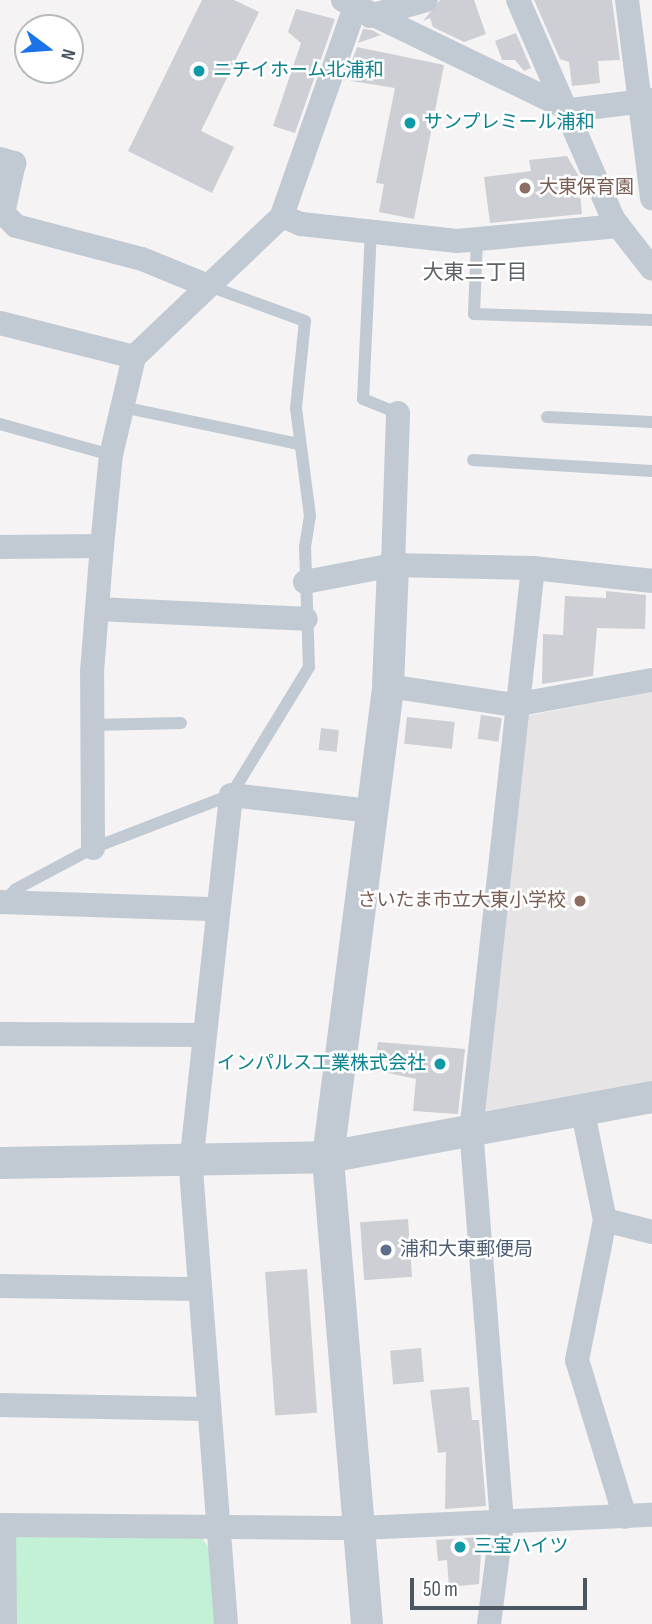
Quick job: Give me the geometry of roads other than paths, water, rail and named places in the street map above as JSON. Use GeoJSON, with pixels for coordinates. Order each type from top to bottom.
{"type":"FeatureCollection","features":[{"type":"Feature","properties":{"kind":"street"},"geometry":{"type":"LineString","coordinates":[[356,8],[426,0]]}},
{"type":"Feature","properties":{"kind":"street"},"geometry":{"type":"LineString","coordinates":[[518,0],[571,110],[618,226],[652,270]]}},
{"type":"Feature","properties":{"kind":"street"},"geometry":{"type":"LineString","coordinates":[[627,0],[646,101],[652,198]]}},
{"type":"Feature","properties":{"kind":"street"},"geometry":{"type":"LineString","coordinates":[[356,8],[571,110],[646,101]]}},
{"type":"Feature","properties":{"kind":"street"},"geometry":{"type":"LineString","coordinates":[[93,848],[92,725],[102,546],[111,455],[134,357],[282,216],[356,8]]}},
{"type":"Feature","properties":{"kind":"street"},"geometry":{"type":"LineString","coordinates":[[0,159],[14,163],[3,213],[16,226],[142,259],[208,286]]}},
{"type":"Feature","properties":{"kind":"street"},"geometry":{"type":"LineString","coordinates":[[282,216],[301,224],[477,241],[618,226]]}},
{"type":"Feature","properties":{"kind":"street"},"geometry":{"type":"LineString","coordinates":[[0,323],[134,357]]}},
{"type":"Feature","properties":{"kind":"street"},"geometry":{"type":"LineString","coordinates":[[367,1624],[328,1157],[388,686],[398,413]]}},
{"type":"Feature","properties":{"kind":"street"},"geometry":{"type":"LineString","coordinates":[[0,547],[102,546]]}},
{"type":"Feature","properties":{"kind":"street"},"geometry":{"type":"LineString","coordinates":[[305,582],[393,565],[533,568],[652,581]]}},
{"type":"Feature","properties":{"kind":"street"},"geometry":{"type":"LineString","coordinates":[[489,1624],[502,1522],[471,1132],[514,705],[533,568]]}},
{"type":"Feature","properties":{"kind":"street"},"geometry":{"type":"LineString","coordinates":[[97,609],[306,620]]}},
{"type":"Feature","properties":{"kind":"street"},"geometry":{"type":"LineString","coordinates":[[388,686],[514,705],[652,680]]}},
{"type":"Feature","properties":{"kind":"street"},"geometry":{"type":"LineString","coordinates":[[226,1624],[206,1409],[191,1164],[216,909],[231,795],[372,811]]}},
{"type":"Feature","properties":{"kind":"street"},"geometry":{"type":"LineString","coordinates":[[2,902],[216,909]]}},
{"type":"Feature","properties":{"kind":"street"},"geometry":{"type":"LineString","coordinates":[[0,1034],[204,1035]]}},
{"type":"Feature","properties":{"kind":"street"},"geometry":{"type":"LineString","coordinates":[[0,1163],[191,1164],[328,1157],[652,1097]]}},
{"type":"Feature","properties":{"kind":"street"},"geometry":{"type":"LineString","coordinates":[[582,1108],[605,1220],[577,1360],[625,1517]]}},
{"type":"Feature","properties":{"kind":"street"},"geometry":{"type":"LineString","coordinates":[[605,1220],[652,1232]]}},
{"type":"Feature","properties":{"kind":"street"},"geometry":{"type":"LineString","coordinates":[[0,1286],[199,1289]]}},
{"type":"Feature","properties":{"kind":"street"},"geometry":{"type":"LineString","coordinates":[[0,1405],[206,1409]]}},
{"type":"Feature","properties":{"kind":"street"},"geometry":{"type":"LineString","coordinates":[[5,1624],[2,1525],[361,1528],[652,1515]]}},
{"type":"Feature","properties":{"kind":"lane"},"geometry":{"type":"LineString","coordinates":[[371,230],[363,399],[398,413]]}},
{"type":"Feature","properties":{"kind":"lane"},"geometry":{"type":"LineString","coordinates":[[477,241],[474,314],[652,320]]}},
{"type":"Feature","properties":{"kind":"lane"},"geometry":{"type":"LineString","coordinates":[[2,902],[16,888],[93,848],[231,795],[309,667],[305,582],[310,516],[299,444],[305,321],[208,286]]}},
{"type":"Feature","properties":{"kind":"lane"},"geometry":{"type":"LineString","coordinates":[[122,407],[299,444]]}},
{"type":"Feature","properties":{"kind":"lane"},"geometry":{"type":"LineString","coordinates":[[547,417],[652,422]]}},
{"type":"Feature","properties":{"kind":"lane"},"geometry":{"type":"LineString","coordinates":[[0,424],[111,455]]}},
{"type":"Feature","properties":{"kind":"lane"},"geometry":{"type":"LineString","coordinates":[[473,460],[652,471]]}},
{"type":"Feature","properties":{"kind":"lane"},"geometry":{"type":"LineString","coordinates":[[92,725],[181,723]]}},
{"type":"Feature","properties":{"kind":"place","name":"ニチイホーム北浦和"},"geometry":{"type":"Point","coordinates":[199,71]}},
{"type":"Feature","properties":{"kind":"place","name":"サンプレミール浦和"},"geometry":{"type":"Point","coordinates":[410,123]}},
{"type":"Feature","properties":{"kind":"place","name":"大東保育園"},"geometry":{"type":"Point","coordinates":[525,188]}},
{"type":"Feature","properties":{"kind":"place","name":"さいたま市立大東小学校"},"geometry":{"type":"Point","coordinates":[580,901]}},
{"type":"Feature","properties":{"kind":"place","name":"インパルス工業株式会社"},"geometry":{"type":"Point","coordinates":[440,1064]}},
{"type":"Feature","properties":{"kind":"place","name":"浦和大東郵便局"},"geometry":{"type":"Point","coordinates":[386,1250]}},
{"type":"Feature","properties":{"kind":"place","name":"三宝ハイツ"},"geometry":{"type":"Point","coordinates":[460,1547]}},
{"type":"Feature","properties":{"kind":"district","name":"大東二丁目"},"geometry":{"type":"Point","coordinates":[475,273]}}]}
